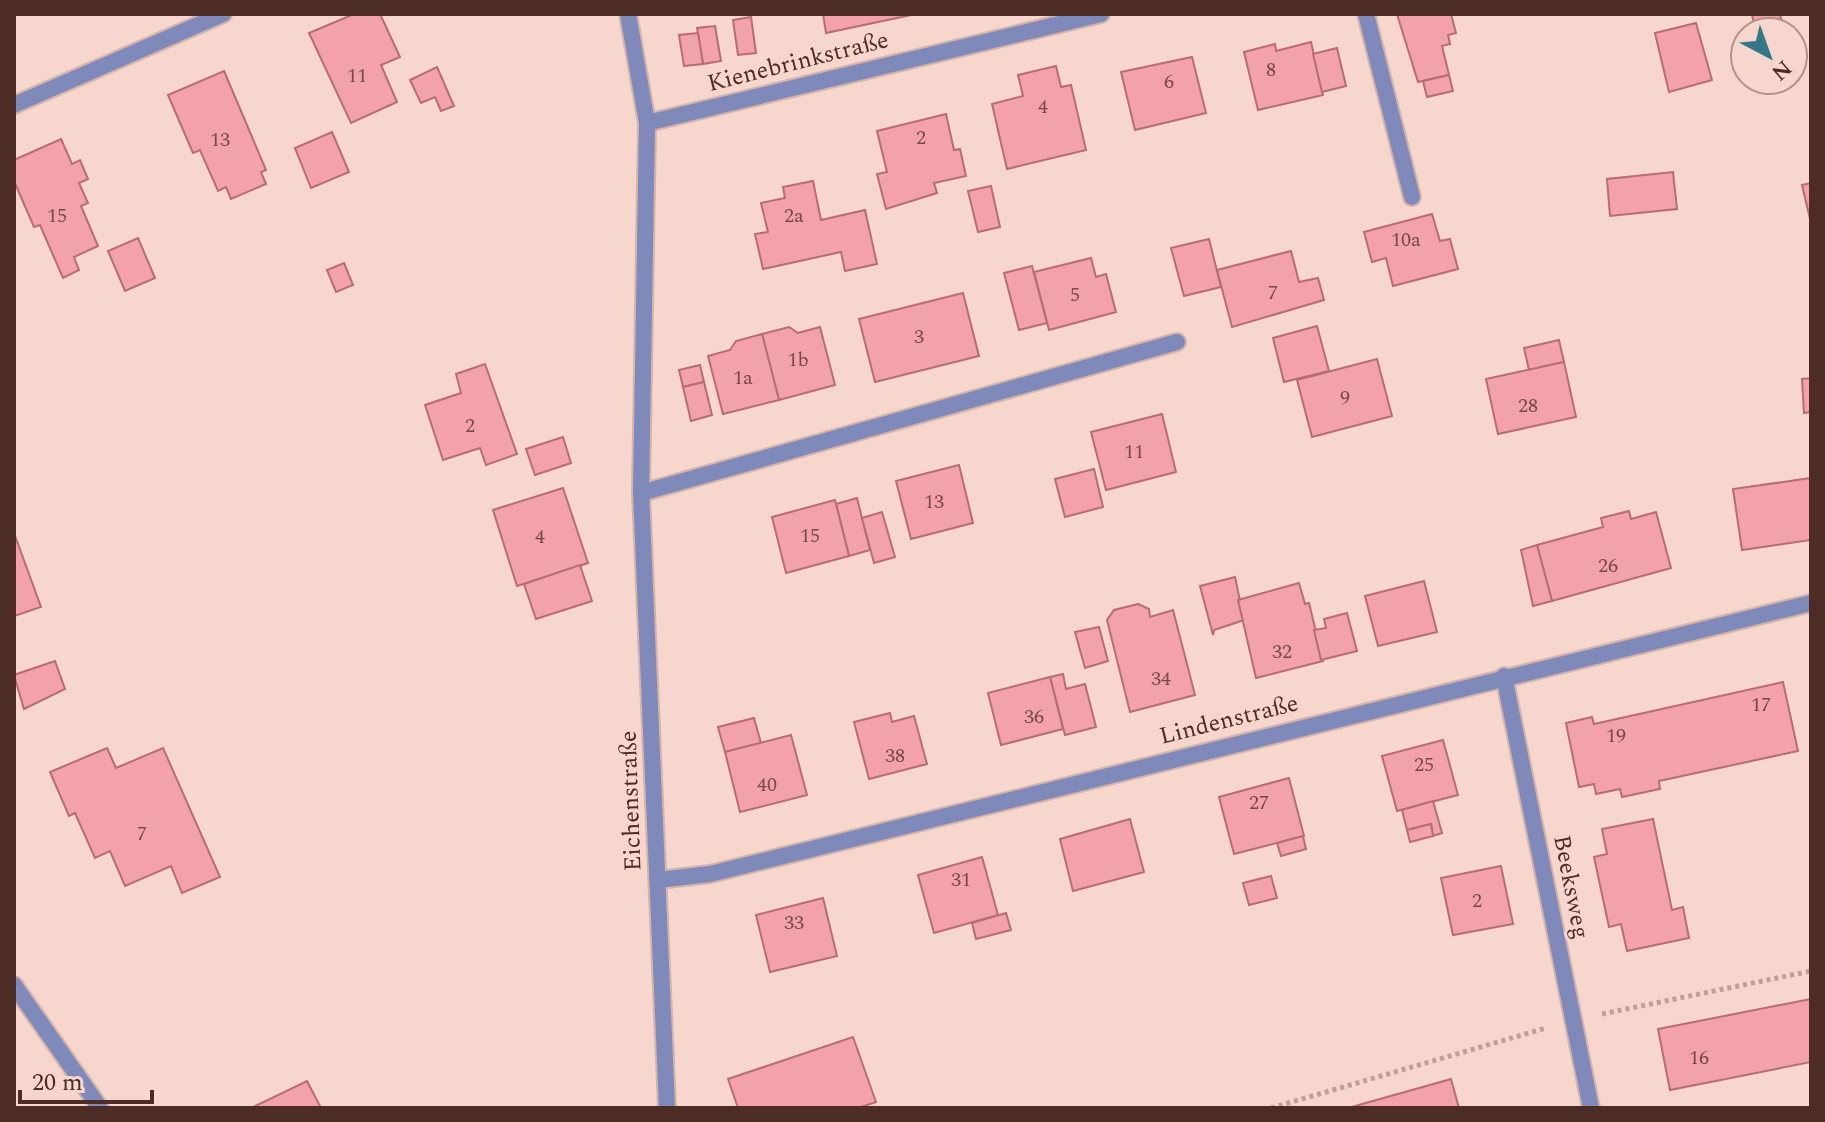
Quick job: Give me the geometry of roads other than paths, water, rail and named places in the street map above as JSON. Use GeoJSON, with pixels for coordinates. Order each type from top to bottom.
{"type":"FeatureCollection","features":[{"type":"Feature","properties":{"kind":"street"},"geometry":{"type":"LineString","coordinates":[[14,105],[223,14]]}},
{"type":"Feature","properties":{"kind":"street","name":"Eichenstraße"},"geometry":{"type":"LineString","coordinates":[[628,14],[647,123],[641,493],[667,1108]]}},
{"type":"Feature","properties":{"kind":"street","name":"Kienebrinkstraße"},"geometry":{"type":"LineString","coordinates":[[647,123],[1101,14]]}},
{"type":"Feature","properties":{"kind":"street"},"geometry":{"type":"LineString","coordinates":[[1366,14],[1412,197]]}},
{"type":"Feature","properties":{"kind":"street"},"geometry":{"type":"LineString","coordinates":[[641,493],[1177,342]]}},
{"type":"Feature","properties":{"kind":"street","name":"Lindenstraße"},"geometry":{"type":"LineString","coordinates":[[658,880],[710,874],[1504,676],[1811,603]]}},
{"type":"Feature","properties":{"kind":"street","name":"Beeksweg"},"geometry":{"type":"LineString","coordinates":[[1504,676],[1591,1108]]}},
{"type":"Feature","properties":{"kind":"street"},"geometry":{"type":"LineString","coordinates":[[14,985],[100,1108]]}}]}
